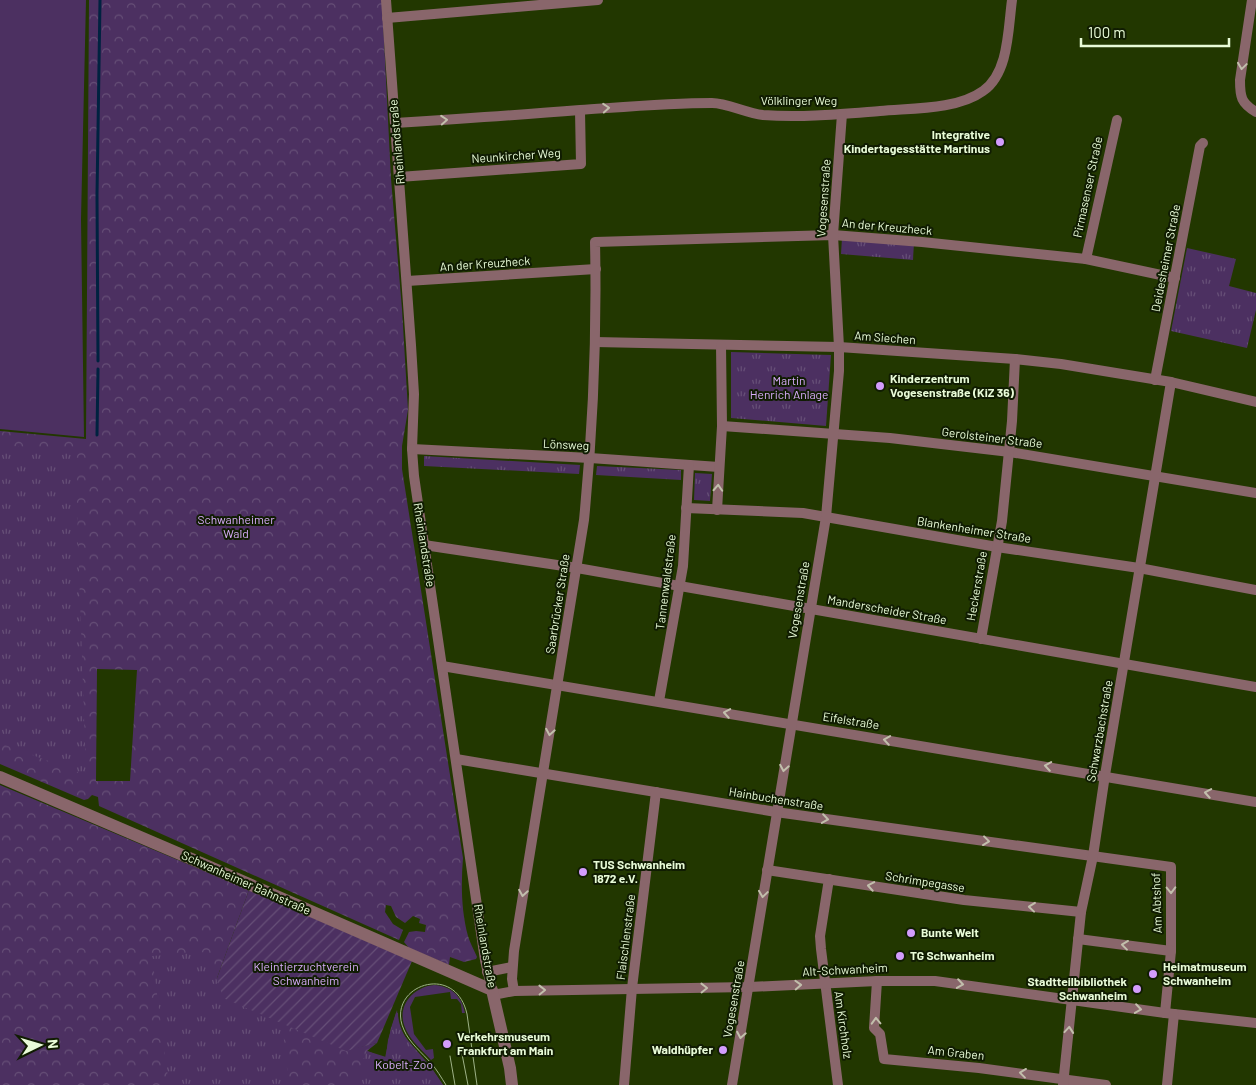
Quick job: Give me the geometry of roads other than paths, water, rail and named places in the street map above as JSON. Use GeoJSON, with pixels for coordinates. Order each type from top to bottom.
{"type":"FeatureCollection","features":[{"type":"Feature","properties":{"kind":"street","name":"Rheinlandstraße"},"geometry":{"type":"LineString","coordinates":[[386,0],[414,394],[412,449],[414,476],[487,972],[512,1085]]}},
{"type":"Feature","properties":{"kind":"street"},"geometry":{"type":"LineString","coordinates":[[387,18],[598,0]]}},
{"type":"Feature","properties":{"kind":"street","name":"Völklinger Weg"},"geometry":{"type":"LineString","coordinates":[[395,124],[580,110],[714,103],[747,113],[762,115],[842,114],[950,104],[972,98],[984,90],[1001,66],[1012,0]]}},
{"type":"Feature","properties":{"kind":"street"},"geometry":{"type":"LineString","coordinates":[[1252,0],[1240,91],[1246,106],[1256,112]]}},
{"type":"Feature","properties":{"kind":"street","name":"Neunkircher Weg"},"geometry":{"type":"LineString","coordinates":[[399,177],[581,164],[580,110]]}},
{"type":"Feature","properties":{"kind":"street","name":"Vogesenstraße"},"geometry":{"type":"LineString","coordinates":[[732,1085],[826,517],[834,434],[839,347],[833,235],[842,114]]}},
{"type":"Feature","properties":{"kind":"street","name":"Pirmasenser Straße"},"geometry":{"type":"LineString","coordinates":[[1086,259],[1116,120]]}},
{"type":"Feature","properties":{"kind":"street","name":"Deidesheimer Straße"},"geometry":{"type":"LineString","coordinates":[[1155,380],[1200,146],[1204,143]]}},
{"type":"Feature","properties":{"kind":"street","name":"An der Kreuzheck"},"geometry":{"type":"LineString","coordinates":[[595,242],[833,235],[1086,259],[1175,278]]}},
{"type":"Feature","properties":{"kind":"street","name":"Saarbrücker Straße"},"geometry":{"type":"LineString","coordinates":[[514,990],[512,967],[584,520],[590,458],[595,342],[595,242]]}},
{"type":"Feature","properties":{"kind":"street","name":"An der Kreuzheck"},"geometry":{"type":"LineString","coordinates":[[406,281],[596,269]]}},
{"type":"Feature","properties":{"kind":"street","name":"Am Siechen"},"geometry":{"type":"LineString","coordinates":[[595,342],[839,347],[1015,359],[1061,364],[1171,382],[1256,402]]}},
{"type":"Feature","properties":{"kind":"street"},"geometry":{"type":"LineString","coordinates":[[717,510],[722,426],[721,345]]}},
{"type":"Feature","properties":{"kind":"street","name":"Heckerstraße"},"geometry":{"type":"LineString","coordinates":[[981,639],[1002,521],[1010,452],[1015,359]]}},
{"type":"Feature","properties":{"kind":"street","name":"Schwarzbachstraße"},"geometry":{"type":"LineString","coordinates":[[1064,1082],[1081,912],[1093,856],[1171,382]]}},
{"type":"Feature","properties":{"kind":"street","name":"Gerolsteiner Straße"},"geometry":{"type":"LineString","coordinates":[[722,426],[890,438],[1010,452],[1256,493]]}},
{"type":"Feature","properties":{"kind":"street","name":"Lönsweg"},"geometry":{"type":"LineString","coordinates":[[412,449],[720,467]]}},
{"type":"Feature","properties":{"kind":"street","name":"Tannenwaldstraße"},"geometry":{"type":"LineString","coordinates":[[659,701],[683,566],[688,465]]}},
{"type":"Feature","properties":{"kind":"street","name":"Blankenheimer Straße"},"geometry":{"type":"LineString","coordinates":[[686,508],[803,514],[826,517],[997,547],[1139,568],[1256,590]]}},
{"type":"Feature","properties":{"kind":"street","name":"Manderscheider Straße"},"geometry":{"type":"LineString","coordinates":[[424,545],[577,568],[1256,687]]}},
{"type":"Feature","properties":{"kind":"street","name":"Eifelstraße"},"geometry":{"type":"LineString","coordinates":[[442,666],[1256,802]]}},
{"type":"Feature","properties":{"kind":"street","name":"Hainbuchenstraße"},"geometry":{"type":"LineString","coordinates":[[456,759],[776,812],[1093,856]]}},
{"type":"Feature","properties":{"kind":"street","name":"Schwanheimer Bahnstraße"},"geometry":{"type":"LineString","coordinates":[[0,777],[196,860],[493,993]]}},
{"type":"Feature","properties":{"kind":"street","name":"Flaischlenstraße"},"geometry":{"type":"LineString","coordinates":[[624,1085],[632,988],[656,792]]}},
{"type":"Feature","properties":{"kind":"street","name":"Am Abtshof"},"geometry":{"type":"LineString","coordinates":[[1093,856],[1171,867],[1170,1014],[1167,1085]]}},
{"type":"Feature","properties":{"kind":"street","name":"Schrimpegasse"},"geometry":{"type":"LineString","coordinates":[[767,870],[964,900],[1081,912]]}},
{"type":"Feature","properties":{"kind":"street","name":"Am Kirchholz"},"geometry":{"type":"LineString","coordinates":[[828,879],[820,936],[824,984],[838,1085]]}},
{"type":"Feature","properties":{"kind":"street"},"geometry":{"type":"LineString","coordinates":[[1078,939],[1171,951]]}},
{"type":"Feature","properties":{"kind":"street"},"geometry":{"type":"LineString","coordinates":[[487,972],[512,967]]}},
{"type":"Feature","properties":{"kind":"street","name":"Alt-Schwanheim"},"geometry":{"type":"LineString","coordinates":[[493,993],[514,990],[749,987],[877,981],[936,981],[1170,1014],[1256,1023]]}},
{"type":"Feature","properties":{"kind":"street","name":"Am Graben"},"geometry":{"type":"LineString","coordinates":[[877,981],[874,1028],[880,1034],[884,1059],[979,1068],[1064,1082],[1106,1085]]}},
{"type":"Feature","properties":{"kind":"waterway"},"geometry":{"type":"LineString","coordinates":[[98,361],[97,195],[100,0]]}},
{"type":"Feature","properties":{"kind":"waterway"},"geometry":{"type":"LineString","coordinates":[[97,435],[98,369]]}},
{"type":"Feature","properties":{"kind":"tram line"},"geometry":{"type":"LineString","coordinates":[[446,1085],[406,1034],[400,1015],[404,1002],[412,992],[424,986],[437,984],[449,988],[460,997],[467,1014],[477,1085]]}},
{"type":"Feature","properties":{"kind":"tram line"},"geometry":{"type":"LineString","coordinates":[[462,1054],[468,1085]]}},
{"type":"Feature","properties":{"kind":"tram line"},"geometry":{"type":"LineString","coordinates":[[450,1056],[455,1085]]}},
{"type":"Feature","properties":{"kind":"place","name":"Integrative Kindertagesstätte Martinus"},"geometry":{"type":"Point","coordinates":[1000,142]}},
{"type":"Feature","properties":{"kind":"place","name":"Kinderzentrum Vogesenstraße (KiZ 36)"},"geometry":{"type":"Point","coordinates":[880,386]}},
{"type":"Feature","properties":{"kind":"place","name":"TUS Schwanheim 1872 e.V."},"geometry":{"type":"Point","coordinates":[583,872]}},
{"type":"Feature","properties":{"kind":"place","name":"Bunte Welt"},"geometry":{"type":"Point","coordinates":[911,933]}},
{"type":"Feature","properties":{"kind":"place","name":"TG Schwanheim"},"geometry":{"type":"Point","coordinates":[900,956]}},
{"type":"Feature","properties":{"kind":"place","name":"Heimatmuseum Schwanheim"},"geometry":{"type":"Point","coordinates":[1153,974]}},
{"type":"Feature","properties":{"kind":"place","name":"Stadtteilbibliothek Schwanheim"},"geometry":{"type":"Point","coordinates":[1137,989]}},
{"type":"Feature","properties":{"kind":"place","name":"Verkehrsmuseum Frankfurt am Main"},"geometry":{"type":"Point","coordinates":[447,1044]}},
{"type":"Feature","properties":{"kind":"place","name":"Waldhüpfer"},"geometry":{"type":"Point","coordinates":[723,1050]}},
{"type":"Feature","properties":{"kind":"park label","name":"Martin Henrich Anlage"},"geometry":{"type":"Point","coordinates":[789,388]}},
{"type":"Feature","properties":{"kind":"park label","name":"Schwanheimer Wald"},"geometry":{"type":"Point","coordinates":[236,527]}},
{"type":"Feature","properties":{"kind":"park label","name":"Kleintierzuchtverein Schwanheim"},"geometry":{"type":"Point","coordinates":[306,974]}},
{"type":"Feature","properties":{"kind":"park label","name":"Kobelt-Zoo"},"geometry":{"type":"Point","coordinates":[404,1065]}}]}
